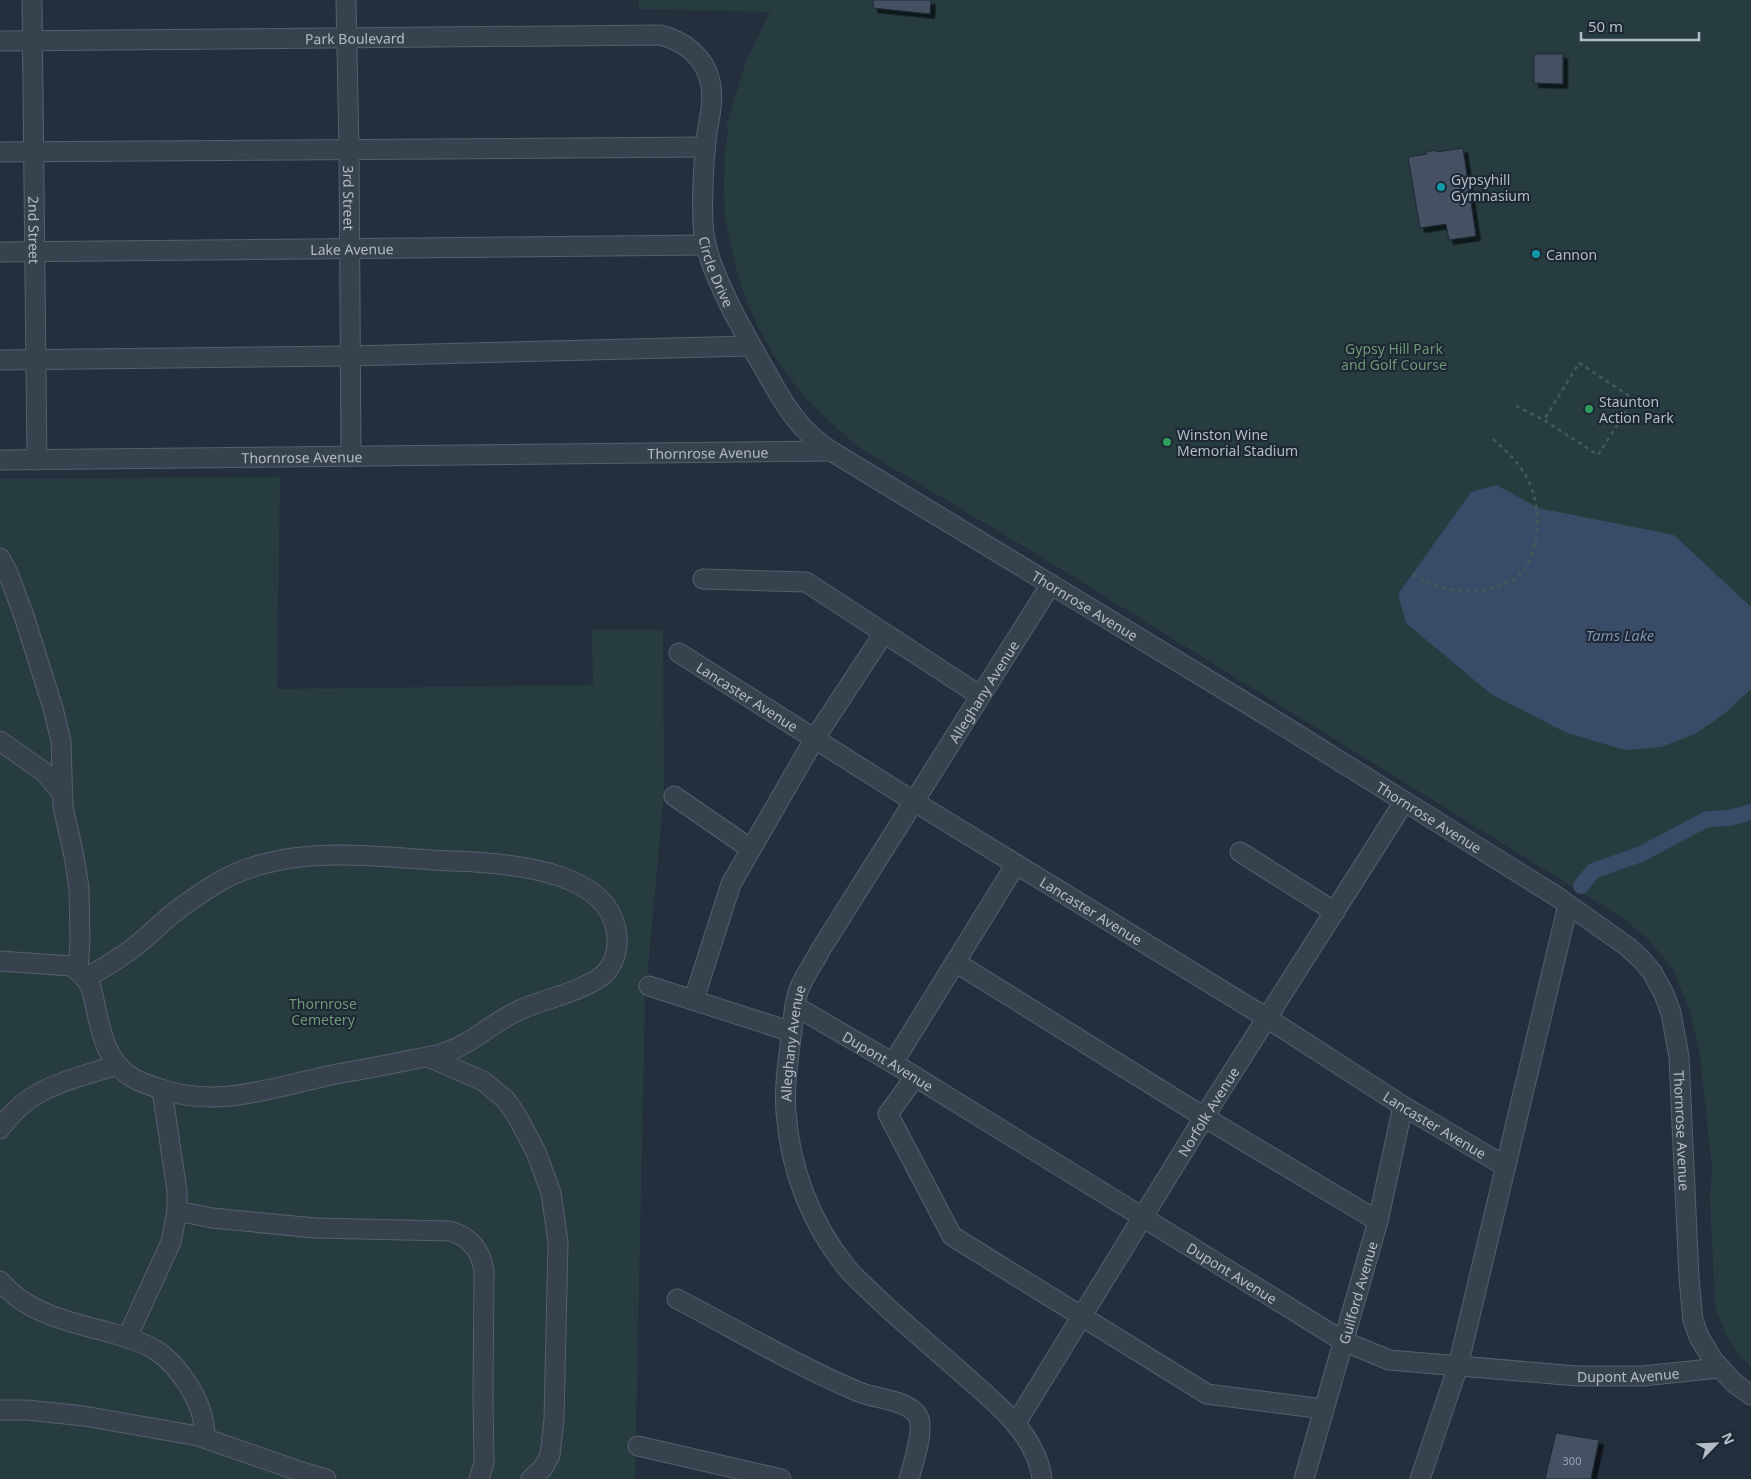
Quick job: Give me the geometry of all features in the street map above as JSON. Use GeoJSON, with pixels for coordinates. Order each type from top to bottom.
{"type":"FeatureCollection","features":[{"type":"Feature","properties":{"kind":"street","name":"2nd Street"},"geometry":{"type":"LineString","coordinates":[[32,0],[36,460]]}},
{"type":"Feature","properties":{"kind":"street","name":"3rd Street"},"geometry":{"type":"LineString","coordinates":[[346,0],[351,456]]}},
{"type":"Feature","properties":{"kind":"street","name":"Park Boulevard"},"geometry":{"type":"LineString","coordinates":[[0,41],[660,35],[683,43],[700,60]]}},
{"type":"Feature","properties":{"kind":"street","name":"Circle Drive"},"geometry":{"type":"LineString","coordinates":[[700,60],[710,79],[712,98],[705,147],[703,224],[706,245],[717,278],[751,346],[794,418],[810,435],[831,451]]}},
{"type":"Feature","properties":{"kind":"street"},"geometry":{"type":"LineString","coordinates":[[0,152],[705,147]]}},
{"type":"Feature","properties":{"kind":"street","name":"Lake Avenue"},"geometry":{"type":"LineString","coordinates":[[0,252],[706,245]]}},
{"type":"Feature","properties":{"kind":"street"},"geometry":{"type":"LineString","coordinates":[[0,360],[349,356],[751,346]]}},
{"type":"Feature","properties":{"kind":"street","name":"Thornrose Avenue"},"geometry":{"type":"LineString","coordinates":[[0,460],[831,451],[1051,584],[1568,904],[1628,947],[1641,959],[1659,983],[1671,1013],[1679,1057],[1689,1278],[1693,1320],[1704,1345],[1720,1368],[1734,1383],[1751,1395]]}},
{"type":"Feature","properties":{"kind":"street"},"geometry":{"type":"LineString","coordinates":[[0,558],[8,573],[24,616],[59,732],[62,750],[64,814],[79,888],[82,974]]}},
{"type":"Feature","properties":{"kind":"street"},"geometry":{"type":"LineString","coordinates":[[703,579],[806,582],[980,695]]}},
{"type":"Feature","properties":{"kind":"street","name":"Alleghany Avenue"},"geometry":{"type":"LineString","coordinates":[[1042,1479],[1037,1458],[1016,1423],[978,1386],[889,1309],[849,1270],[820,1228],[808,1205],[797,1176],[787,1132],[786,1082],[792,1032],[801,984],[821,949],[1051,584]]}},
{"type":"Feature","properties":{"kind":"street"},"geometry":{"type":"LineString","coordinates":[[694,999],[731,884],[815,738],[884,633]]}},
{"type":"Feature","properties":{"kind":"street","name":"Lancaster Avenue"},"geometry":{"type":"LineString","coordinates":[[679,653],[914,801],[1267,1018],[1403,1106],[1506,1166]]}},
{"type":"Feature","properties":{"kind":"street"},"geometry":{"type":"LineString","coordinates":[[0,741],[44,772],[62,793]]}},
{"type":"Feature","properties":{"kind":"street"},"geometry":{"type":"LineString","coordinates":[[674,796],[751,849]]}},
{"type":"Feature","properties":{"kind":"street","name":"Norfolk Avenue"},"geometry":{"type":"LineString","coordinates":[[1016,1423],[1204,1117],[1404,802]]}},
{"type":"Feature","properties":{"kind":"street"},"geometry":{"type":"LineString","coordinates":[[1240,852],[1335,912]]}},
{"type":"Feature","properties":{"kind":"street"},"geometry":{"type":"LineString","coordinates":[[0,961],[71,966],[82,974],[92,992],[108,1049],[117,1065],[136,1080],[162,1090],[206,1098],[236,1096],[448,1052],[496,1021],[518,1010],[588,985],[599,979],[611,965],[615,955],[616,926],[602,901],[589,889],[556,876],[511,864],[388,856],[295,857],[255,867],[217,884],[171,915],[134,948],[82,974]]}},
{"type":"Feature","properties":{"kind":"street"},"geometry":{"type":"LineString","coordinates":[[893,1063],[1016,864]]}},
{"type":"Feature","properties":{"kind":"street"},"geometry":{"type":"LineString","coordinates":[[1420,1479],[1458,1366],[1568,904]]}},
{"type":"Feature","properties":{"kind":"street"},"geometry":{"type":"LineString","coordinates":[[955,962],[1204,1117],[1378,1221]]}},
{"type":"Feature","properties":{"kind":"street"},"geometry":{"type":"LineString","coordinates":[[649,986],[792,1032]]}},
{"type":"Feature","properties":{"kind":"street","name":"Dupont Avenue"},"geometry":{"type":"LineString","coordinates":[[796,1006],[893,1063],[1344,1341],[1389,1360],[1586,1376],[1643,1376],[1720,1368]]}},
{"type":"Feature","properties":{"kind":"street"},"geometry":{"type":"LineString","coordinates":[[428,1057],[483,1081],[506,1100],[517,1116],[536,1152],[551,1193],[556,1218],[558,1255],[554,1419],[550,1455],[543,1468],[531,1479]]}},
{"type":"Feature","properties":{"kind":"street"},"geometry":{"type":"LineString","coordinates":[[0,1129],[16,1109],[40,1091],[117,1065]]}},
{"type":"Feature","properties":{"kind":"street"},"geometry":{"type":"LineString","coordinates":[[915,1077],[888,1114],[952,1236],[1206,1394],[1324,1410]]}},
{"type":"Feature","properties":{"kind":"street"},"geometry":{"type":"LineString","coordinates":[[127,1338],[171,1242],[177,1211],[176,1187],[162,1090]]}},
{"type":"Feature","properties":{"kind":"street","name":"Guilford Avenue"},"geometry":{"type":"LineString","coordinates":[[1304,1479],[1378,1221],[1403,1106]]}},
{"type":"Feature","properties":{"kind":"street"},"geometry":{"type":"LineString","coordinates":[[177,1211],[212,1218],[315,1228],[444,1231],[457,1233],[469,1241],[479,1252],[484,1271],[482,1397],[484,1463],[479,1479]]}},
{"type":"Feature","properties":{"kind":"street"},"geometry":{"type":"LineString","coordinates":[[0,1281],[18,1300],[30,1307],[127,1338],[155,1350],[170,1362],[184,1378],[200,1405],[204,1421],[205,1438]]}},
{"type":"Feature","properties":{"kind":"street"},"geometry":{"type":"LineString","coordinates":[[676,1299],[861,1393],[912,1409],[920,1422],[920,1432],[909,1479]]}},
{"type":"Feature","properties":{"kind":"street"},"geometry":{"type":"LineString","coordinates":[[0,1410],[84,1416],[205,1438],[299,1472],[326,1479]]}},
{"type":"Feature","properties":{"kind":"street"},"geometry":{"type":"LineString","coordinates":[[638,1446],[781,1479]]}},
{"type":"Feature","properties":{"kind":"path"},"geometry":{"type":"LineString","coordinates":[[1516,406],[1544,420],[1598,455],[1634,399],[1579,363],[1544,420]]}},
{"type":"Feature","properties":{"kind":"path"},"geometry":{"type":"LineString","coordinates":[[1413,574],[1426,582],[1463,591],[1481,592],[1497,588],[1518,577],[1530,558],[1536,543],[1537,520],[1531,486],[1510,454],[1490,437]]}},
{"type":"Feature","properties":{"kind":"green space","name":"Gypsy Hill Park and Golf Course"},"geometry":{"type":"Polygon","coordinates":[[[639,0],[1751,0],[1751,1368],[1734,1348],[1725,1333],[1715,1307],[1710,1199],[1712,1167],[1700,1055],[1689,1008],[1673,969],[1647,938],[1621,917],[1043,558],[863,450],[841,432],[808,400],[774,356],[747,302],[738,276],[725,217],[725,154],[728,131],[726,127],[746,62],[770,12],[638,9],[639,0]]]}},
{"type":"Feature","properties":{"kind":"green space","name":"Thornrose Cemetery"},"geometry":{"type":"Polygon","coordinates":[[[280,477],[277,689],[593,685],[592,630],[663,630],[664,793],[645,1000],[635,1479],[0,1479],[0,479],[280,477]]]}},
{"type":"Feature","properties":{"kind":"water","name":"Tams Lake"},"geometry":{"type":"Polygon","coordinates":[[[1497,485],[1538,508],[1674,535],[1751,607],[1751,689],[1724,714],[1695,734],[1661,747],[1625,750],[1567,733],[1491,694],[1406,623],[1398,594],[1471,492],[1497,485]]]}},
{"type":"Feature","properties":{"kind":"building"},"geometry":{"type":"Polygon","coordinates":[[[874,0],[931,0],[930,14],[873,8],[874,0]]]}},
{"type":"Feature","properties":{"kind":"building"},"geometry":{"type":"Polygon","coordinates":[[[1534,54],[1563,54],[1563,84],[1534,83],[1534,54]]]}},
{"type":"Feature","properties":{"kind":"building","name":"Gypsyhill Gymnasium"},"geometry":{"type":"Polygon","coordinates":[[[1463,148],[1476,236],[1449,240],[1446,224],[1420,228],[1408,157],[1427,154],[1426,152],[1436,150],[1436,152],[1463,148]]]}},
{"type":"Feature","properties":{"kind":"building"},"geometry":{"type":"Polygon","coordinates":[[[1556,1433],[1599,1440],[1591,1479],[1545,1479],[1556,1433]]]}},
{"type":"Feature","properties":{"kind":"waterway"},"geometry":{"type":"LineString","coordinates":[[1581,886],[1593,871],[1641,854],[1707,819],[1729,818],[1751,812]]}},
{"type":"Feature","properties":{"kind":"place","name":"Gypsyhill Gymnasium"},"geometry":{"type":"Point","coordinates":[1441,187]}},
{"type":"Feature","properties":{"kind":"place","name":"Cannon"},"geometry":{"type":"Point","coordinates":[1536,254]}},
{"type":"Feature","properties":{"kind":"place","name":"Staunton Action Park"},"geometry":{"type":"Point","coordinates":[1589,409]}},
{"type":"Feature","properties":{"kind":"place","name":"Winston Wine Memorial Stadium"},"geometry":{"type":"Point","coordinates":[1167,442]}}]}
